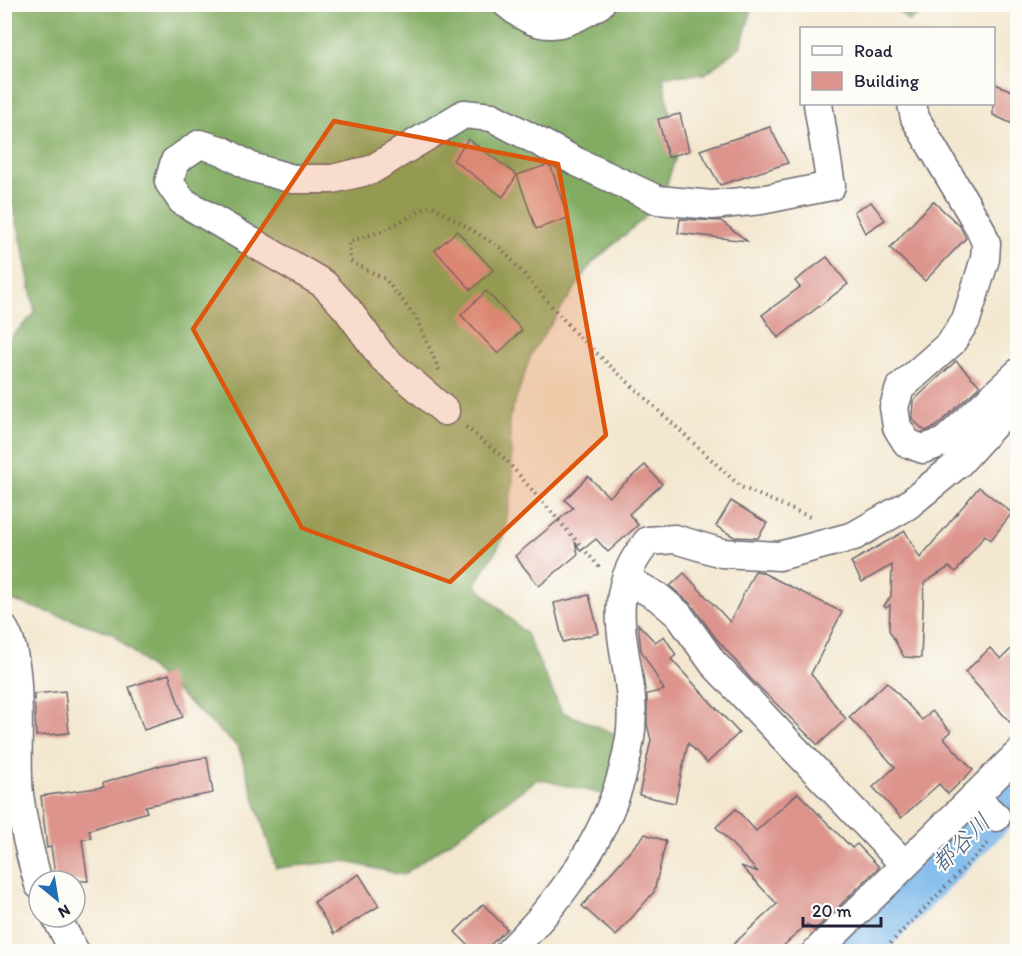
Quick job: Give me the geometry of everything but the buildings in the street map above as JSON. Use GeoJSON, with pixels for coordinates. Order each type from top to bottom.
{"type":"FeatureCollection","features":[{"type":"Feature","properties":{"kind":"street"},"geometry":{"type":"LineString","coordinates":[[507,4],[537,24],[568,23],[600,4]]}},
{"type":"Feature","properties":{"kind":"street"},"geometry":{"type":"LineString","coordinates":[[445,411],[382,357],[347,309],[324,284],[182,201],[170,182],[175,161],[200,144],[223,151],[251,167],[293,179],[332,179],[371,170],[464,114],[492,117],[658,201],[712,205],[761,200],[831,186],[818,105]]}},
{"type":"Feature","properties":{"kind":"street"},"geometry":{"type":"LineString","coordinates":[[912,105],[915,118],[980,228],[986,243],[985,259],[966,320],[951,343],[900,388],[894,407],[897,427],[907,443],[923,449],[944,442],[1017,373]]}},
{"type":"Feature","properties":{"kind":"street"},"geometry":{"type":"LineString","coordinates":[[508,951],[544,916],[591,851],[617,796],[630,736],[629,678],[618,613],[634,557],[648,541],[675,539],[722,553],[779,556],[854,536],[908,505],[950,471],[1017,398]]}},
{"type":"Feature","properties":{"kind":"street"},"geometry":{"type":"LineString","coordinates":[[626,579],[658,597],[679,615],[713,663],[904,864]]}},
{"type":"Feature","properties":{"kind":"street"},"geometry":{"type":"LineString","coordinates":[[4,629],[10,638],[17,687],[19,793],[28,850],[34,869]]}},
{"type":"Feature","properties":{"kind":"street"},"geometry":{"type":"LineString","coordinates":[[816,951],[904,864],[987,813],[1017,754]]}},
{"type":"Feature","properties":{"kind":"street"},"geometry":{"type":"LineString","coordinates":[[63,929],[75,951]]}},
{"type":"Feature","properties":{"kind":"path"},"geometry":{"type":"LineString","coordinates":[[626,579],[605,575],[507,460],[445,411],[438,363],[417,319],[384,279],[350,261],[349,242],[385,230],[431,205],[501,248],[576,334],[741,487],[854,536]]}},
{"type":"Feature","properties":{"kind":"path"},"geometry":{"type":"LineString","coordinates":[[882,951],[987,813]]}},
{"type":"Feature","properties":{"kind":"highlighted area"},"geometry":{"type":"Polygon","coordinates":[[[334,121],[558,164],[606,435],[450,582],[302,528],[193,329],[334,121]]]}},
{"type":"Feature","properties":{"kind":"green space"},"geometry":{"type":"Polygon","coordinates":[[[5,5],[753,5],[741,46],[705,74],[663,76],[677,153],[664,193],[642,220],[592,263],[532,352],[509,419],[513,483],[503,539],[475,585],[526,634],[562,712],[618,735],[607,795],[538,779],[403,875],[343,861],[276,868],[239,748],[112,633],[5,598],[5,343],[35,313],[21,238],[5,174],[5,5]]]}},
{"type":"Feature","properties":{"kind":"green space"},"geometry":{"type":"Polygon","coordinates":[[[894,5],[941,5],[908,21],[894,5]]]}},
{"type":"Feature","properties":{"kind":"waterway","name":"都谷川"},"geometry":{"type":"LineString","coordinates":[[853,952],[1018,787]]}}]}
